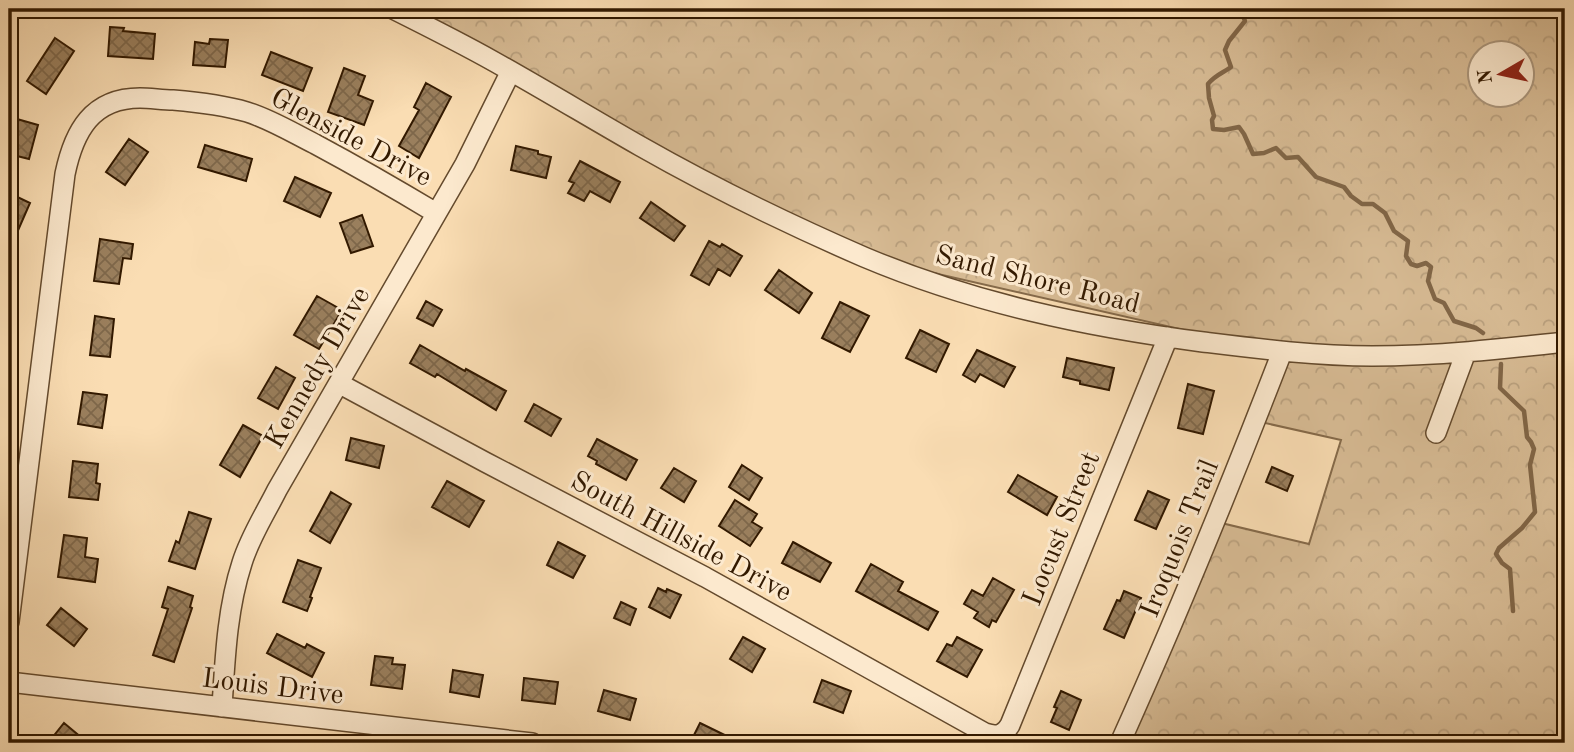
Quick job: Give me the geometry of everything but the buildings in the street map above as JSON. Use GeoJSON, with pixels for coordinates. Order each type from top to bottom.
{"type":"FeatureCollection","features":[{"type":"Feature","properties":{"kind":"street","name":"Sand Shore Road"},"geometry":{"type":"LineString","coordinates":[[393,9],[511,71],[666,160],[758,207],[867,258],[943,287],[1012,307],[1089,324],[1168,337],[1326,355],[1467,352],[1565,342]]}},
{"type":"Feature","properties":{"kind":"street","name":"Kennedy Drive"},"geometry":{"type":"LineString","coordinates":[[222,707],[231,611],[242,562],[254,535],[277,490],[465,164],[511,71]]}},
{"type":"Feature","properties":{"kind":"street","name":"Glenside Drive"},"geometry":{"type":"LineString","coordinates":[[9,622],[65,174],[78,133],[91,116],[108,104],[141,98],[191,102],[248,112],[334,155],[436,213]]}},
{"type":"Feature","properties":{"kind":"street","name":"Locust Street"},"geometry":{"type":"LineString","coordinates":[[997,736],[1004,733],[1010,725],[1168,337]]}},
{"type":"Feature","properties":{"kind":"street","name":"Iroquois Trail"},"geometry":{"type":"LineString","coordinates":[[1120,743],[1220,511],[1282,352]]}},
{"type":"Feature","properties":{"kind":"street"},"geometry":{"type":"LineString","coordinates":[[1436,433],[1467,352]]}},
{"type":"Feature","properties":{"kind":"street","name":"South Hillside Drive"},"geometry":{"type":"LineString","coordinates":[[340,384],[705,577],[985,733],[997,736]]}},
{"type":"Feature","properties":{"kind":"street","name":"Louis Drive"},"geometry":{"type":"LineString","coordinates":[[9,682],[532,743]]}},
{"type":"Feature","properties":{"kind":"green space"},"geometry":{"type":"Polygon","coordinates":[[[373,9],[1565,9],[1565,743],[1123,743],[1217,522],[1309,544],[1341,440],[1256,421],[1276,351],[881,261],[373,9]]]}},
{"type":"Feature","properties":{"kind":"waterway"},"geometry":{"type":"LineString","coordinates":[[1235,9],[1234,15],[1243,16],[1245,21],[1225,50],[1231,67],[1208,84],[1214,116],[1213,129],[1239,127],[1253,154],[1276,148],[1286,158],[1298,157],[1316,177],[1344,187],[1362,204],[1373,204],[1385,213],[1394,231],[1408,241],[1406,256],[1411,264],[1417,266],[1426,263],[1431,267],[1428,281],[1435,299],[1444,303],[1454,321],[1483,333]]}},
{"type":"Feature","properties":{"kind":"waterway"},"geometry":{"type":"LineString","coordinates":[[1501,364],[1500,388],[1524,411],[1527,437],[1534,449],[1530,465],[1535,512],[1496,554],[1510,569],[1513,611]]}}]}
